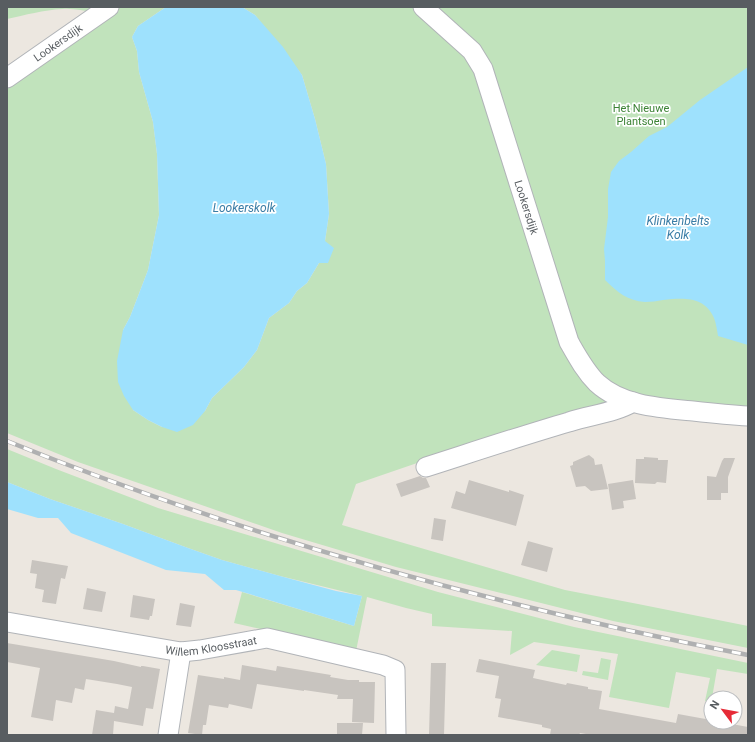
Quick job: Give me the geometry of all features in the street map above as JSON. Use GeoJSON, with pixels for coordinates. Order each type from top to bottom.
{"type":"FeatureCollection","features":[{"type":"Feature","properties":{"kind":"street","name":"Lookersdijk"},"geometry":{"type":"LineString","coordinates":[[7,78],[109,7]]}},
{"type":"Feature","properties":{"kind":"street","name":"Lookersdijk"},"geometry":{"type":"LineString","coordinates":[[423,7],[472,51],[483,69],[569,342],[582,364],[596,382],[617,395],[633,402],[656,407],[748,416]]}},
{"type":"Feature","properties":{"kind":"street"},"geometry":{"type":"LineString","coordinates":[[426,467],[526,434],[624,407],[633,402]]}},
{"type":"Feature","properties":{"kind":"street","name":"Willem Kloosstraat"},"geometry":{"type":"LineString","coordinates":[[7,622],[181,652],[267,638],[383,665],[395,670],[396,735]]}},
{"type":"Feature","properties":{"kind":"street"},"geometry":{"type":"LineString","coordinates":[[168,735],[181,652]]}},
{"type":"Feature","properties":{"kind":"green space"},"geometry":{"type":"Polygon","coordinates":[[[7,7],[101,7],[93,12],[70,9],[55,10],[7,19],[7,7]]]}},
{"type":"Feature","properties":{"kind":"green space"},"geometry":{"type":"Polygon","coordinates":[[[115,7],[166,7],[138,26],[132,37],[137,51],[139,72],[153,122],[157,154],[159,215],[148,270],[130,317],[123,330],[133,410],[162,427],[205,411],[212,398],[244,367],[257,350],[269,318],[289,303],[297,291],[307,283],[319,263],[325,241],[329,214],[326,164],[302,75],[255,15],[242,7],[414,7],[464,50],[477,71],[574,358],[622,403],[455,450],[356,484],[342,525],[565,590],[748,626],[748,648],[613,621],[396,567],[282,533],[78,462],[7,433],[7,79],[115,7]]]}},
{"type":"Feature","properties":{"kind":"green space","name":"Het Nieuwe Plantsoen"},"geometry":{"type":"Polygon","coordinates":[[[430,7],[748,7],[748,411],[617,392],[581,356],[487,64],[430,7]]]}},
{"type":"Feature","properties":{"kind":"green space"},"geometry":{"type":"Polygon","coordinates":[[[7,449],[158,508],[438,592],[574,627],[748,663],[748,674],[717,669],[713,690],[707,690],[710,678],[676,672],[669,708],[609,697],[618,654],[534,642],[510,655],[512,631],[432,626],[432,614],[367,597],[356,651],[234,623],[242,592],[354,626],[362,596],[222,560],[50,499],[7,482],[7,449]]]}},
{"type":"Feature","properties":{"kind":"green space"},"geometry":{"type":"Polygon","coordinates":[[[552,650],[580,655],[577,672],[536,665],[552,650]]]}},
{"type":"Feature","properties":{"kind":"green space"},"geometry":{"type":"Polygon","coordinates":[[[601,658],[611,660],[608,680],[582,675],[583,671],[598,673],[601,658]]]}},
{"type":"Feature","properties":{"kind":"water","name":"Lookerskolk"},"geometry":{"type":"Polygon","coordinates":[[[166,7],[242,7],[255,15],[283,47],[302,75],[315,119],[326,164],[329,214],[325,241],[334,248],[328,263],[319,263],[307,283],[297,291],[289,303],[269,318],[257,350],[244,367],[212,398],[205,411],[193,425],[177,432],[148,420],[133,410],[124,396],[118,382],[117,361],[123,330],[130,317],[148,270],[159,215],[157,154],[153,122],[139,72],[137,51],[132,37],[138,26],[166,7]]]}},
{"type":"Feature","properties":{"kind":"water","name":"Klinkenbelts Kolk"},"geometry":{"type":"Polygon","coordinates":[[[748,67],[748,345],[718,336],[714,318],[710,311],[699,302],[678,299],[645,302],[633,300],[623,295],[605,280],[604,249],[608,217],[608,189],[611,172],[619,161],[649,136],[667,127],[700,100],[748,67]]]}},
{"type":"Feature","properties":{"kind":"water"},"geometry":{"type":"Polygon","coordinates":[[[7,482],[50,499],[222,560],[336,591],[362,596],[354,626],[236,590],[224,590],[205,574],[166,570],[71,533],[58,518],[38,518],[7,509],[7,482]]]}},
{"type":"Feature","properties":{"kind":"building"},"geometry":{"type":"Polygon","coordinates":[[[589,455],[594,459],[595,465],[602,464],[608,489],[591,491],[585,486],[576,487],[570,466],[573,465],[573,462],[589,455]]]}},
{"type":"Feature","properties":{"kind":"building"},"geometry":{"type":"Polygon","coordinates":[[[644,457],[658,458],[658,460],[668,460],[666,483],[635,483],[636,459],[644,459],[644,457]]]}},
{"type":"Feature","properties":{"kind":"building"},"geometry":{"type":"Polygon","coordinates":[[[724,458],[735,458],[728,477],[728,493],[721,493],[721,500],[707,500],[707,476],[716,477],[724,458]]]}},
{"type":"Feature","properties":{"kind":"building"},"geometry":{"type":"Polygon","coordinates":[[[420,476],[426,478],[430,487],[401,497],[396,484],[420,476]]]}},
{"type":"Feature","properties":{"kind":"building"},"geometry":{"type":"Polygon","coordinates":[[[469,480],[524,495],[516,526],[451,508],[456,491],[465,494],[469,480]]]}},
{"type":"Feature","properties":{"kind":"building"},"geometry":{"type":"Polygon","coordinates":[[[633,480],[636,499],[623,501],[624,508],[612,510],[608,484],[633,480]]]}},
{"type":"Feature","properties":{"kind":"building"},"geometry":{"type":"Polygon","coordinates":[[[434,518],[446,520],[443,541],[431,539],[434,518]]]}},
{"type":"Feature","properties":{"kind":"building"},"geometry":{"type":"Polygon","coordinates":[[[528,541],[553,548],[547,572],[521,565],[528,541]]]}},
{"type":"Feature","properties":{"kind":"building"},"geometry":{"type":"Polygon","coordinates":[[[32,560],[68,566],[65,579],[61,578],[56,604],[42,602],[44,590],[35,588],[37,574],[30,573],[32,560]]]}},
{"type":"Feature","properties":{"kind":"building"},"geometry":{"type":"Polygon","coordinates":[[[87,588],[106,592],[102,612],[83,609],[87,588]]]}},
{"type":"Feature","properties":{"kind":"building"},"geometry":{"type":"Polygon","coordinates":[[[133,595],[155,599],[152,616],[150,616],[149,620],[130,617],[133,595]]]}},
{"type":"Feature","properties":{"kind":"building"},"geometry":{"type":"Polygon","coordinates":[[[180,603],[195,606],[191,627],[176,625],[180,603]]]}},
{"type":"Feature","properties":{"kind":"building"},"geometry":{"type":"Polygon","coordinates":[[[7,643],[141,667],[143,666],[160,669],[153,709],[146,708],[143,726],[114,721],[113,735],[92,735],[96,710],[114,713],[115,706],[128,709],[132,687],[86,679],[84,690],[75,688],[72,703],[56,700],[53,721],[31,717],[40,668],[7,662],[7,643]]]}},
{"type":"Feature","properties":{"kind":"building"},"geometry":{"type":"Polygon","coordinates":[[[479,659],[535,670],[533,678],[566,685],[567,683],[602,691],[599,709],[676,723],[678,714],[703,719],[703,730],[743,730],[743,726],[748,727],[748,735],[592,735],[580,733],[579,735],[550,735],[551,729],[542,727],[542,725],[498,717],[501,699],[495,698],[499,676],[476,672],[479,659]]]}},
{"type":"Feature","properties":{"kind":"building"},"geometry":{"type":"Polygon","coordinates":[[[431,663],[446,663],[444,735],[429,735],[431,663]]]}},
{"type":"Feature","properties":{"kind":"building"},"geometry":{"type":"Polygon","coordinates":[[[242,665],[276,671],[277,666],[331,675],[330,677],[359,680],[359,682],[375,682],[374,723],[352,722],[353,699],[337,699],[338,695],[257,684],[252,709],[229,704],[228,708],[209,705],[206,725],[203,725],[202,735],[188,733],[198,675],[240,680],[242,665]]]}},
{"type":"Feature","properties":{"kind":"building"},"geometry":{"type":"Polygon","coordinates":[[[337,723],[363,723],[362,735],[337,735],[337,723]]]}},
{"type":"Feature","properties":{"kind":"railway"},"geometry":{"type":"LineString","coordinates":[[7,441],[97,476],[188,508],[372,566],[559,615],[748,655]]}}]}
